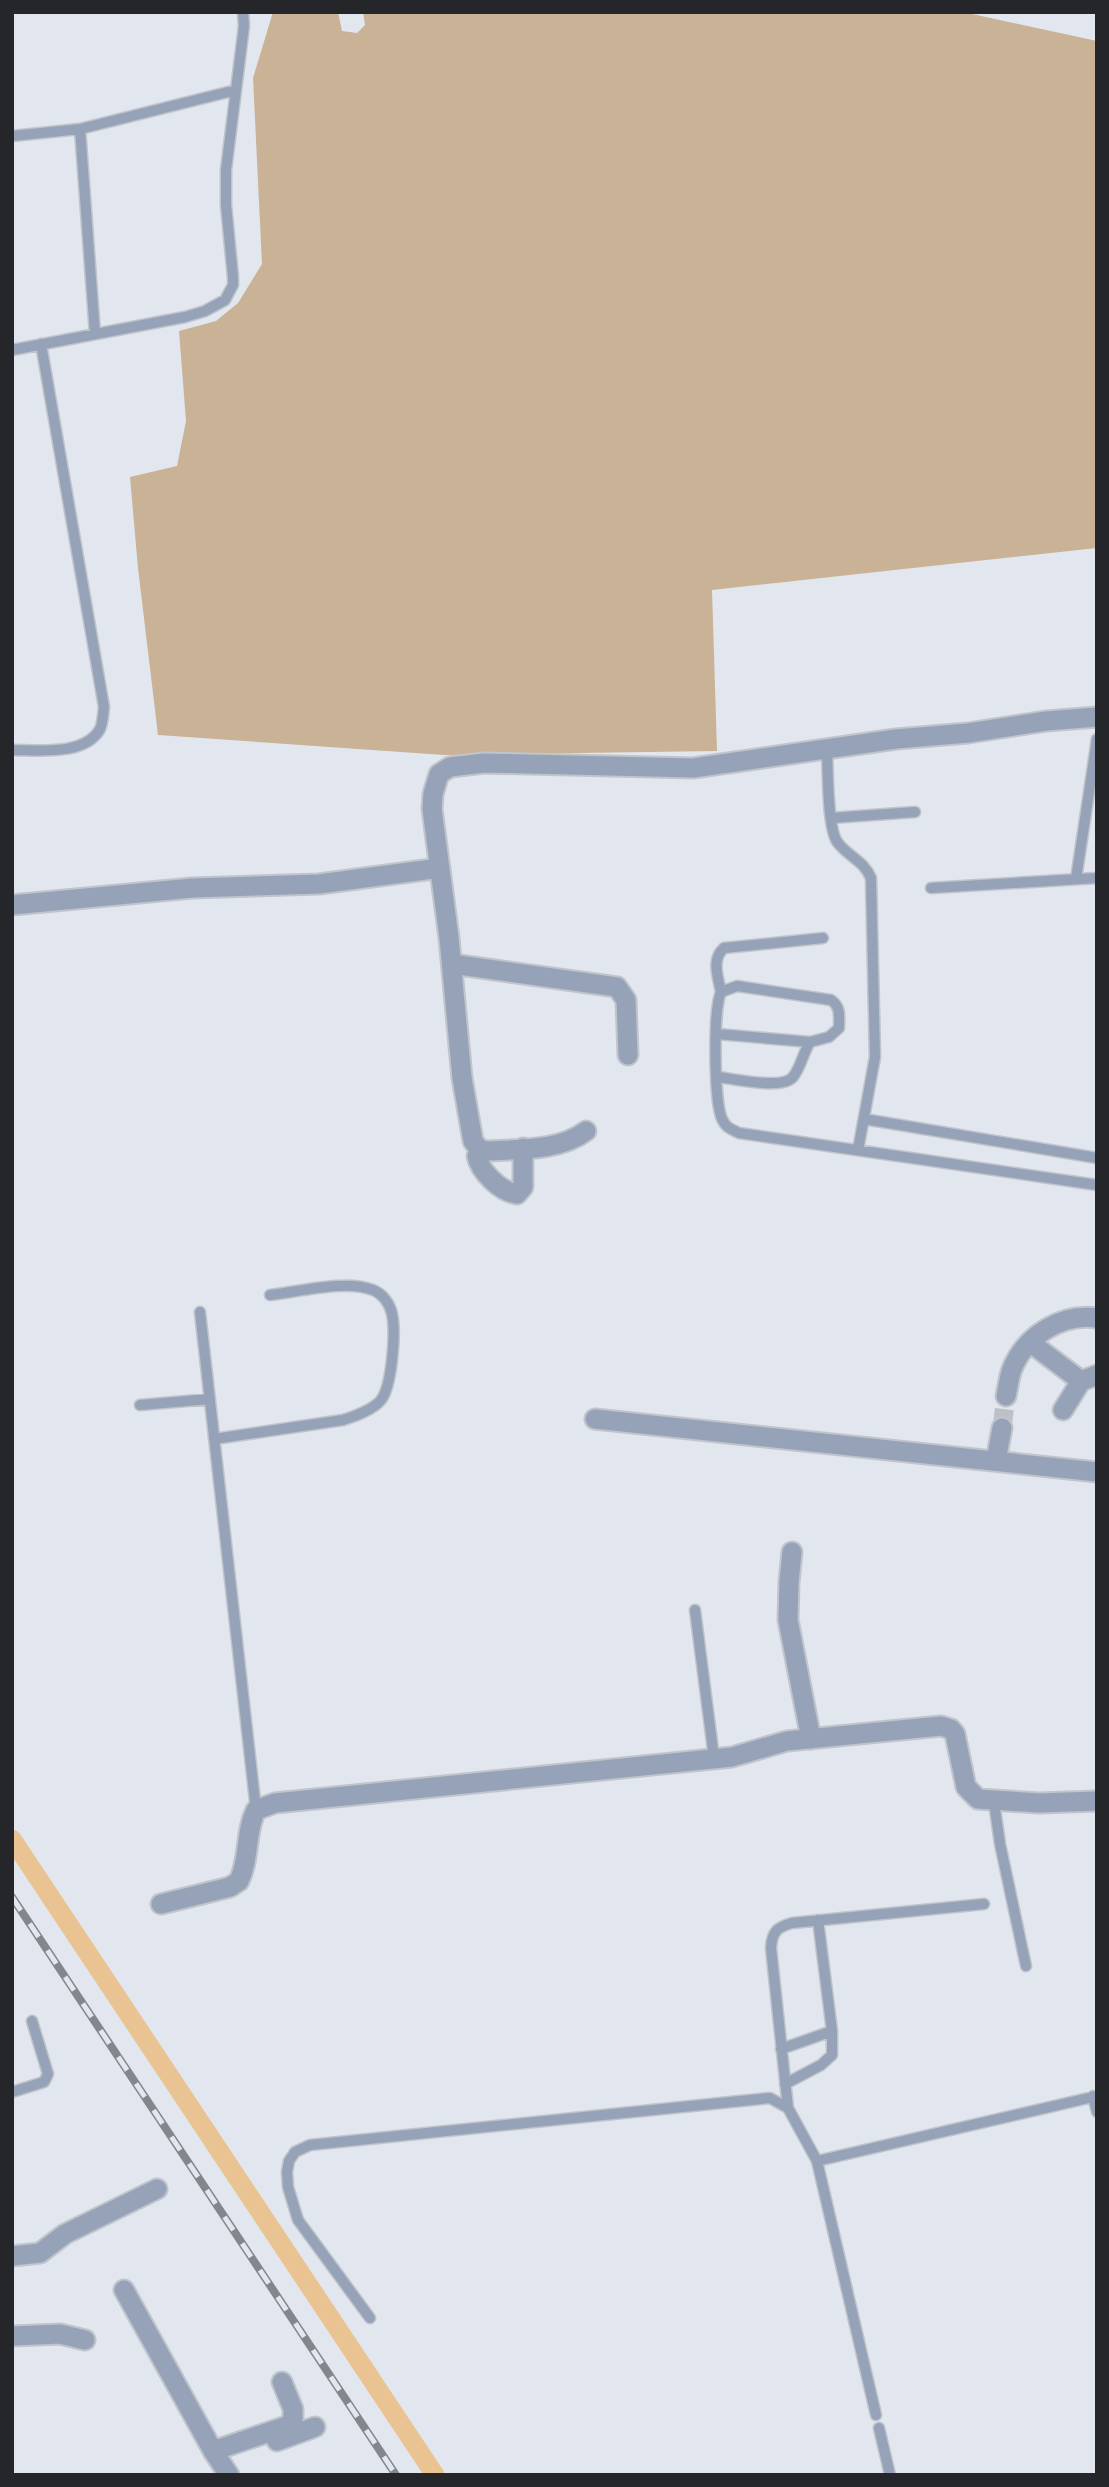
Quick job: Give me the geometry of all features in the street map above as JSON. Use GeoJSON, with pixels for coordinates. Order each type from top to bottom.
{"type":"FeatureCollection","features":[{"type":"Feature","properties":{"kind":"street"},"geometry":{"type":"LineString","coordinates":[[480,1150],[473,1142],[467,1118],[452,964],[434,825],[433,794],[439,774],[450,767],[465,764],[502,762],[693,768],[896,739],[968,733],[1097,716]]}},
{"type":"Feature","properties":{"kind":"street"},"geometry":{"type":"LineString","coordinates":[[12,905],[192,888],[305,885],[440,868]]}},
{"type":"Feature","properties":{"kind":"street"},"geometry":{"type":"LineString","coordinates":[[452,964],[617,987],[626,1000],[628,1055]]}},
{"type":"Feature","properties":{"kind":"street"},"geometry":{"type":"LineString","coordinates":[[480,1150],[565,1142],[586,1131]]}},
{"type":"Feature","properties":{"kind":"street"},"geometry":{"type":"LineString","coordinates":[[480,1150],[477,1156],[484,1171],[511,1193],[517,1194],[523,1187],[523,1148]]}},
{"type":"Feature","properties":{"kind":"street"},"geometry":{"type":"LineString","coordinates":[[1006,1396],[1012,1370],[1020,1355],[1037,1335],[1064,1319],[1097,1318]]}},
{"type":"Feature","properties":{"kind":"street"},"geometry":{"type":"LineString","coordinates":[[1031,1343],[1089,1378],[1063,1410]]}},
{"type":"Feature","properties":{"kind":"street"},"geometry":{"type":"LineString","coordinates":[[595,1419],[1097,1472]]}},
{"type":"Feature","properties":{"kind":"street"},"geometry":{"type":"LineString","coordinates":[[996,1461],[1002,1428]]}},
{"type":"Feature","properties":{"kind":"street"},"geometry":{"type":"LineString","coordinates":[[792,1552],[788,1620],[811,1739]]}},
{"type":"Feature","properties":{"kind":"street"},"geometry":{"type":"LineString","coordinates":[[161,1904],[230,1887],[239,1881],[248,1853],[250,1822],[256,1810],[275,1803],[732,1757],[787,1741],[934,1726],[951,1729],[958,1741],[966,1787],[978,1799],[1097,1801]]}},
{"type":"Feature","properties":{"kind":"street"},"geometry":{"type":"LineString","coordinates":[[12,2256],[40,2253],[65,2234],[157,2189]]}},
{"type":"Feature","properties":{"kind":"street"},"geometry":{"type":"LineString","coordinates":[[124,2290],[220,2463]]}},
{"type":"Feature","properties":{"kind":"street"},"geometry":{"type":"LineString","coordinates":[[12,2336],[60,2334],[85,2340]]}},
{"type":"Feature","properties":{"kind":"street"},"geometry":{"type":"LineString","coordinates":[[220,2463],[287,2426],[293,2420],[293,2409],[282,2382]]}},
{"type":"Feature","properties":{"kind":"street"},"geometry":{"type":"LineString","coordinates":[[220,2463],[315,2427]]}},
{"type":"Feature","properties":{"kind":"lane"},"geometry":{"type":"LineString","coordinates":[[12,350],[205,311],[216,307],[229,294],[233,277],[226,205],[226,170],[244,26],[243,12]]}},
{"type":"Feature","properties":{"kind":"lane"},"geometry":{"type":"LineString","coordinates":[[12,136],[80,129],[236,90]]}},
{"type":"Feature","properties":{"kind":"lane"},"geometry":{"type":"LineString","coordinates":[[80,129],[95,334]]}},
{"type":"Feature","properties":{"kind":"lane"},"geometry":{"type":"LineString","coordinates":[[12,750],[55,750],[88,743],[101,728],[104,707],[41,344]]}},
{"type":"Feature","properties":{"kind":"lane"},"geometry":{"type":"LineString","coordinates":[[1076,879],[1097,739]]}},
{"type":"Feature","properties":{"kind":"lane"},"geometry":{"type":"LineString","coordinates":[[827,750],[831,831],[839,844],[866,867],[871,878],[875,1057],[858,1150]]}},
{"type":"Feature","properties":{"kind":"lane"},"geometry":{"type":"LineString","coordinates":[[831,818],[915,812]]}},
{"type":"Feature","properties":{"kind":"lane"},"geometry":{"type":"LineString","coordinates":[[931,888],[1097,878]]}},
{"type":"Feature","properties":{"kind":"lane"},"geometry":{"type":"LineString","coordinates":[[823,938],[724,948],[717,956],[721,992],[716,1013],[719,1105],[727,1128],[738,1133],[1097,1185]]}},
{"type":"Feature","properties":{"kind":"lane"},"geometry":{"type":"LineString","coordinates":[[716,1034],[810,1042],[829,1037],[839,1028],[837,1004],[831,1000],[737,986],[721,992]]}},
{"type":"Feature","properties":{"kind":"lane"},"geometry":{"type":"LineString","coordinates":[[718,1077],[770,1083],[788,1082],[794,1076],[810,1042]]}},
{"type":"Feature","properties":{"kind":"lane"},"geometry":{"type":"LineString","coordinates":[[864,1119],[1097,1158]]}},
{"type":"Feature","properties":{"kind":"lane"},"geometry":{"type":"LineString","coordinates":[[214,1439],[343,1420],[380,1401],[391,1375],[392,1315],[386,1299],[375,1290],[355,1285],[270,1295]]}},
{"type":"Feature","properties":{"kind":"lane"},"geometry":{"type":"LineString","coordinates":[[200,1312],[256,1810]]}},
{"type":"Feature","properties":{"kind":"lane"},"geometry":{"type":"LineString","coordinates":[[140,1405],[210,1399]]}},
{"type":"Feature","properties":{"kind":"lane"},"geometry":{"type":"LineString","coordinates":[[695,1610],[714,1758]]}},
{"type":"Feature","properties":{"kind":"lane"},"geometry":{"type":"LineString","coordinates":[[994,1801],[1000,1844],[1026,1966]]}},
{"type":"Feature","properties":{"kind":"lane"},"geometry":{"type":"LineString","coordinates":[[876,2415],[817,2161],[788,2108],[771,1937],[781,1926],[818,1920],[984,1904]]}},
{"type":"Feature","properties":{"kind":"lane"},"geometry":{"type":"LineString","coordinates":[[785,2084],[828,2060],[832,2055],[832,2031],[818,1920]]}},
{"type":"Feature","properties":{"kind":"lane"},"geometry":{"type":"LineString","coordinates":[[12,2092],[44,2082],[48,2074],[32,2021]]}},
{"type":"Feature","properties":{"kind":"lane"},"geometry":{"type":"LineString","coordinates":[[782,2049],[832,2031]]}},
{"type":"Feature","properties":{"kind":"lane"},"geometry":{"type":"LineString","coordinates":[[817,2161],[1095,2096],[1097,2112]]}},
{"type":"Feature","properties":{"kind":"lane"},"geometry":{"type":"LineString","coordinates":[[370,2318],[298,2220],[288,2180],[289,2161],[295,2152],[310,2145],[770,2098],[788,2108]]}},
{"type":"Feature","properties":{"kind":"lane"},"geometry":{"type":"LineString","coordinates":[[879,2428],[890,2475]]}},
{"type":"Feature","properties":{"kind":"shaded area"},"geometry":{"type":"Polygon","coordinates":[[[273,12],[338,12],[342,31],[357,33],[365,25],[363,12],[963,12],[1097,41],[1097,548],[712,590],[717,751],[444,755],[158,735],[130,477],[177,466],[186,421],[179,331],[216,321],[238,303],[262,264],[253,78],[273,12]]]}},
{"type":"Feature","properties":{"kind":"waterway"},"geometry":{"type":"LineString","coordinates":[[12,1839],[435,2475]]}},
{"type":"Feature","properties":{"kind":"tunnel"},"geometry":{"type":"LineString","coordinates":[[1002,1428],[1006,1396]]}},
{"type":"Feature","properties":{"kind":"railway"},"geometry":{"type":"LineString","coordinates":[[12,1897],[396,2475]]}}]}
